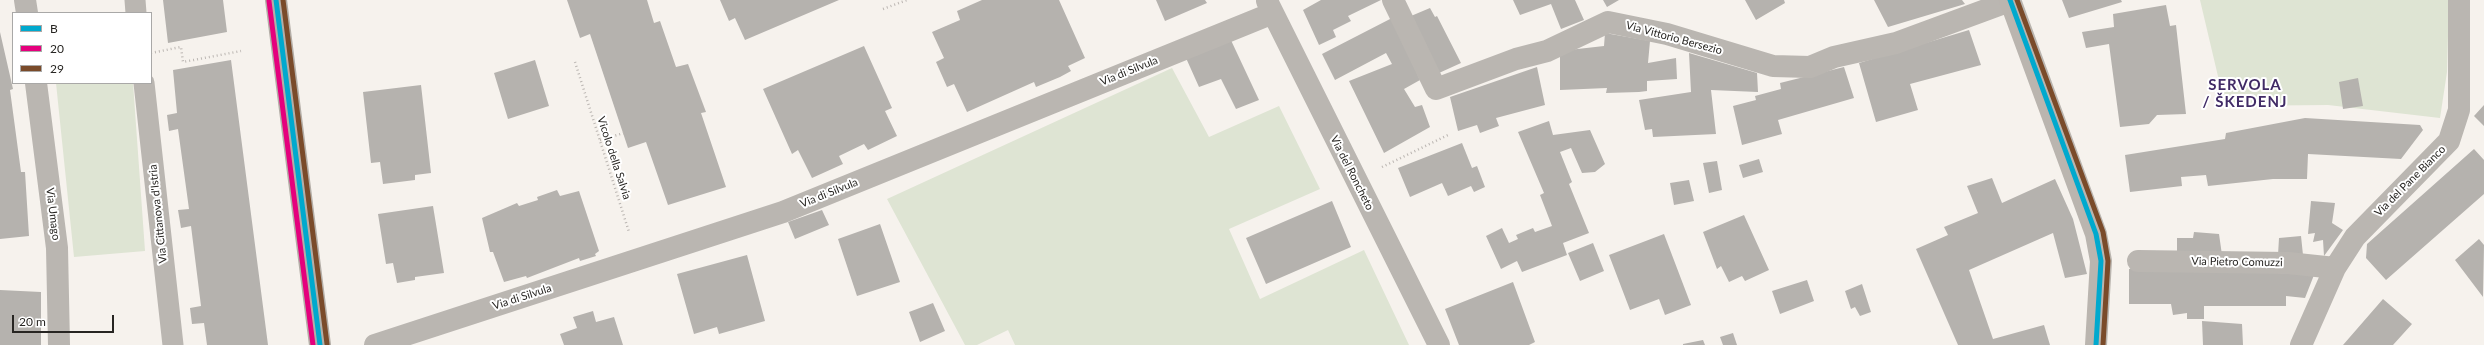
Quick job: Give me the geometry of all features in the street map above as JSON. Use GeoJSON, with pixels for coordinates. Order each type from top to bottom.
{"type":"FeatureCollection","features":[{"type":"Feature","properties":{"kind":"main road"},"geometry":{"type":"LineString","coordinates":[[276,0],[320,345]]}},
{"type":"Feature","properties":{"kind":"street"},"geometry":{"type":"LineString","coordinates":[[25,0],[27,12]]}},
{"type":"Feature","properties":{"kind":"street","name":"Via Vittorio Bersezio"},"geometry":{"type":"LineString","coordinates":[[1393,0],[1436,89],[1516,59],[1547,51],[1608,22],[1667,34],[1772,66],[1810,67],[1834,57],[1896,43],[2010,0]]}},
{"type":"Feature","properties":{"kind":"street"},"geometry":{"type":"LineString","coordinates":[[2010,0],[2096,234],[2101,261],[2096,345]]}},
{"type":"Feature","properties":{"kind":"street","name":"Via del Pane Bianco"},"geometry":{"type":"LineString","coordinates":[[2301,345],[2335,268],[2355,237],[2449,141],[2459,110],[2459,0]]}},
{"type":"Feature","properties":{"kind":"street","name":"Via del Roncheto"},"geometry":{"type":"LineString","coordinates":[[1270,7],[1439,345]]}},
{"type":"Feature","properties":{"kind":"street","name":"Via di Silvula"},"geometry":{"type":"LineString","coordinates":[[375,345],[783,212],[1270,7]]}},
{"type":"Feature","properties":{"kind":"street","name":"Via Umago"},"geometry":{"type":"LineString","coordinates":[[36,84],[58,248],[59,345]]}},
{"type":"Feature","properties":{"kind":"street","name":"Via Pietro Comuzzi"},"geometry":{"type":"LineString","coordinates":[[2138,261],[2288,263],[2335,268]]}},
{"type":"Feature","properties":{"kind":"lane"},"geometry":{"type":"LineString","coordinates":[[135,0],[136,12]]}},
{"type":"Feature","properties":{"kind":"lane","name":"Via Cittanova d'Istria"},"geometry":{"type":"LineString","coordinates":[[144,84],[173,345]]}},
{"type":"Feature","properties":{"kind":"path"},"geometry":{"type":"LineString","coordinates":[[884,9],[907,0]]}},
{"type":"Feature","properties":{"kind":"path"},"geometry":{"type":"LineString","coordinates":[[152,53],[181,47],[183,62],[241,51]]}},
{"type":"Feature","properties":{"kind":"path","name":"Vicolo della Salvia"},"geometry":{"type":"LineString","coordinates":[[574,62],[638,259]]}},
{"type":"Feature","properties":{"kind":"path"},"geometry":{"type":"LineString","coordinates":[[600,140],[624,133]]}},
{"type":"Feature","properties":{"kind":"path"},"geometry":{"type":"LineString","coordinates":[[1356,180],[1448,135]]}},
{"type":"Feature","properties":{"kind":"green space"},"geometry":{"type":"Polygon","coordinates":[[[2200,0],[2449,0],[2447,72],[2440,118],[2328,105],[2225,106],[2200,0]]]}},
{"type":"Feature","properties":{"kind":"green space"},"geometry":{"type":"Polygon","coordinates":[[[1172,68],[1209,137],[1279,106],[1320,189],[1229,229],[1260,299],[1364,250],[1409,345],[1015,345],[1008,330],[977,345],[965,345],[887,199],[1172,68]]]}},
{"type":"Feature","properties":{"kind":"green space"},"geometry":{"type":"Polygon","coordinates":[[[56,84],[133,84],[145,251],[74,257],[56,84]]]}},
{"type":"Feature","properties":{"kind":"building"},"geometry":{"type":"Polygon","coordinates":[[[163,0],[223,0],[227,32],[168,43],[163,0]]]}},
{"type":"Feature","properties":{"kind":"building"},"geometry":{"type":"Polygon","coordinates":[[[567,0],[647,0],[654,23],[660,21],[676,67],[688,64],[706,112],[701,113],[726,187],[668,205],[646,142],[628,148],[590,34],[580,38],[567,0]]]}},
{"type":"Feature","properties":{"kind":"building"},"geometry":{"type":"Polygon","coordinates":[[[720,0],[839,0],[745,40],[735,18],[729,21],[720,0]]]}},
{"type":"Feature","properties":{"kind":"building"},"geometry":{"type":"Polygon","coordinates":[[[982,0],[1059,0],[1085,58],[1068,66],[1071,71],[1060,77],[1036,87],[1034,82],[967,112],[954,84],[947,87],[936,62],[944,58],[932,32],[960,20],[957,11],[982,0]]]}},
{"type":"Feature","properties":{"kind":"building"},"geometry":{"type":"Polygon","coordinates":[[[1156,0],[1205,0],[1207,3],[1165,21],[1156,0]]]}},
{"type":"Feature","properties":{"kind":"building"},"geometry":{"type":"Polygon","coordinates":[[[1321,0],[1381,0],[1348,16],[1351,21],[1333,30],[1336,37],[1319,45],[1303,10],[1321,0]]]}},
{"type":"Feature","properties":{"kind":"building"},"geometry":{"type":"Polygon","coordinates":[[[1513,0],[1575,0],[1584,20],[1561,29],[1551,4],[1520,15],[1513,0]]]}},
{"type":"Feature","properties":{"kind":"building"},"geometry":{"type":"Polygon","coordinates":[[[1603,0],[1619,0],[1607,7],[1603,0]]]}},
{"type":"Feature","properties":{"kind":"building"},"geometry":{"type":"Polygon","coordinates":[[[1745,0],[1784,0],[1785,3],[1756,20],[1745,0]]]}},
{"type":"Feature","properties":{"kind":"building"},"geometry":{"type":"Polygon","coordinates":[[[1874,0],[1962,0],[1965,4],[1888,27],[1874,0]]]}},
{"type":"Feature","properties":{"kind":"building"},"geometry":{"type":"Polygon","coordinates":[[[2062,0],[2121,0],[2122,2],[2069,18],[2062,0]]]}},
{"type":"Feature","properties":{"kind":"building"},"geometry":{"type":"Polygon","coordinates":[[[2166,5],[2170,26],[2176,25],[2186,114],[2157,115],[2149,124],[2120,127],[2109,44],[2086,48],[2082,32],[2114,27],[2113,14],[2166,5]]]}},
{"type":"Feature","properties":{"kind":"building"},"geometry":{"type":"Polygon","coordinates":[[[1430,8],[1435,17],[1437,16],[1461,63],[1439,73],[1411,16],[1430,8]]]}},
{"type":"Feature","properties":{"kind":"building"},"geometry":{"type":"Polygon","coordinates":[[[1392,18],[1420,80],[1404,89],[1415,107],[1422,105],[1430,127],[1384,153],[1349,81],[1392,64],[1386,53],[1335,80],[1322,54],[1392,18]]]}},
{"type":"Feature","properties":{"kind":"building"},"geometry":{"type":"Polygon","coordinates":[[[1969,30],[1981,65],[1910,84],[1918,110],[1876,122],[1859,63],[1969,30]]]}},
{"type":"Feature","properties":{"kind":"building"},"geometry":{"type":"Polygon","coordinates":[[[0,32],[13,89],[10,90],[21,172],[25,172],[29,236],[0,239],[0,32]]]}},
{"type":"Feature","properties":{"kind":"building"},"geometry":{"type":"Polygon","coordinates":[[[1605,33],[1650,41],[1648,63],[1676,58],[1677,79],[1647,81],[1647,91],[1639,92],[1606,93],[1607,88],[1560,90],[1560,51],[1604,46],[1605,33]]]}},
{"type":"Feature","properties":{"kind":"building"},"geometry":{"type":"Polygon","coordinates":[[[1229,36],[1259,100],[1236,109],[1221,79],[1199,87],[1186,58],[1229,36]]]}},
{"type":"Feature","properties":{"kind":"building"},"geometry":{"type":"Polygon","coordinates":[[[864,46],[892,108],[885,111],[897,136],[868,150],[864,144],[839,156],[843,164],[812,178],[798,150],[792,154],[763,89],[864,46]]]}},
{"type":"Feature","properties":{"kind":"building"},"geometry":{"type":"Polygon","coordinates":[[[1689,53],[1757,73],[1758,92],[1711,90],[1716,134],[1653,137],[1652,129],[1645,130],[1639,100],[1691,92],[1689,53]]]}},
{"type":"Feature","properties":{"kind":"building"},"geometry":{"type":"Polygon","coordinates":[[[231,60],[268,345],[207,345],[204,323],[192,324],[190,308],[201,306],[191,226],[181,228],[178,210],[189,209],[178,129],[169,131],[167,115],[177,113],[173,70],[231,60]]]}},
{"type":"Feature","properties":{"kind":"building"},"geometry":{"type":"Polygon","coordinates":[[[535,60],[549,106],[508,119],[494,73],[535,60]]]}},
{"type":"Feature","properties":{"kind":"building"},"geometry":{"type":"Polygon","coordinates":[[[1537,67],[1545,105],[1496,118],[1499,126],[1480,133],[1477,125],[1458,131],[1450,97],[1537,67]]]}},
{"type":"Feature","properties":{"kind":"building"},"geometry":{"type":"Polygon","coordinates":[[[1844,67],[1854,98],[1778,120],[1782,134],[1742,145],[1733,106],[1756,100],[1755,96],[1781,89],[1780,83],[1844,67]]]}},
{"type":"Feature","properties":{"kind":"building"},"geometry":{"type":"Polygon","coordinates":[[[2358,78],[2363,106],[2343,109],[2339,82],[2358,78]]]}},
{"type":"Feature","properties":{"kind":"building"},"geometry":{"type":"Polygon","coordinates":[[[421,85],[431,173],[415,175],[415,180],[383,184],[380,162],[371,163],[363,92],[421,85]]]}},
{"type":"Feature","properties":{"kind":"building"},"geometry":{"type":"Polygon","coordinates":[[[2484,105],[2484,126],[2474,116],[2484,105]]]}},
{"type":"Feature","properties":{"kind":"building"},"geometry":{"type":"Polygon","coordinates":[[[2305,118],[2420,125],[2423,130],[2401,159],[2308,154],[2307,179],[2273,179],[2208,186],[2206,175],[2181,177],[2182,186],[2130,192],[2125,155],[2225,139],[2226,133],[2305,118]]]}},
{"type":"Feature","properties":{"kind":"building"},"geometry":{"type":"Polygon","coordinates":[[[1549,121],[1553,135],[1590,130],[1605,164],[1595,172],[1582,173],[1571,148],[1560,152],[1572,182],[1569,184],[1589,233],[1563,243],[1567,255],[1522,272],[1517,261],[1501,269],[1486,236],[1502,228],[1509,243],[1518,239],[1516,235],[1533,228],[1535,232],[1552,226],[1540,195],[1544,193],[1518,132],[1549,121]]]}},
{"type":"Feature","properties":{"kind":"building"},"geometry":{"type":"Polygon","coordinates":[[[1462,143],[1472,168],[1477,166],[1485,187],[1474,192],[1471,186],[1448,196],[1442,183],[1410,197],[1398,168],[1462,143]]]}},
{"type":"Feature","properties":{"kind":"building"},"geometry":{"type":"Polygon","coordinates":[[[2474,149],[2484,160],[2484,194],[2386,280],[2366,258],[2367,244],[2474,149]]]}},
{"type":"Feature","properties":{"kind":"building"},"geometry":{"type":"Polygon","coordinates":[[[1759,159],[1763,172],[1743,178],[1739,165],[1759,159]]]}},
{"type":"Feature","properties":{"kind":"building"},"geometry":{"type":"Polygon","coordinates":[[[1717,161],[1722,190],[1709,193],[1703,163],[1717,161]]]}},
{"type":"Feature","properties":{"kind":"building"},"geometry":{"type":"Polygon","coordinates":[[[1992,178],[2002,203],[2055,179],[2073,219],[2087,274],[2065,278],[2053,233],[1969,270],[1993,339],[2044,325],[2050,345],[1958,345],[1916,249],[1948,235],[1944,227],[1978,213],[1967,186],[1992,178]]]}},
{"type":"Feature","properties":{"kind":"building"},"geometry":{"type":"Polygon","coordinates":[[[1689,180],[1694,201],[1674,205],[1670,183],[1689,180]]]}},
{"type":"Feature","properties":{"kind":"building"},"geometry":{"type":"Polygon","coordinates":[[[557,190],[560,196],[579,191],[599,251],[595,254],[596,256],[580,261],[579,258],[527,278],[526,276],[504,282],[493,252],[490,252],[482,218],[517,203],[519,206],[538,200],[537,197],[557,190]]]}},
{"type":"Feature","properties":{"kind":"building"},"geometry":{"type":"Polygon","coordinates":[[[1332,201],[1351,247],[1266,284],[1246,238],[1332,201]]]}},
{"type":"Feature","properties":{"kind":"building"},"geometry":{"type":"Polygon","coordinates":[[[2311,201],[2335,203],[2332,223],[2343,230],[2324,256],[2323,240],[2313,242],[2315,233],[2308,234],[2311,201]]]}},
{"type":"Feature","properties":{"kind":"building"},"geometry":{"type":"Polygon","coordinates":[[[433,206],[444,273],[415,277],[415,280],[397,283],[393,263],[386,264],[378,214],[433,206]]]}},
{"type":"Feature","properties":{"kind":"building"},"geometry":{"type":"Polygon","coordinates":[[[822,210],[829,225],[795,239],[788,222],[822,210]]]}},
{"type":"Feature","properties":{"kind":"building"},"geometry":{"type":"Polygon","coordinates":[[[1744,215],[1769,270],[1745,281],[1742,276],[1729,282],[1721,266],[1717,269],[1703,232],[1744,215]]]}},
{"type":"Feature","properties":{"kind":"building"},"geometry":{"type":"Polygon","coordinates":[[[880,224],[900,282],[857,296],[838,239],[880,224]]]}},
{"type":"Feature","properties":{"kind":"building"},"geometry":{"type":"Polygon","coordinates":[[[2194,232],[2219,234],[2222,255],[2177,252],[2177,238],[2193,238],[2194,232]]]}},
{"type":"Feature","properties":{"kind":"building"},"geometry":{"type":"Polygon","coordinates":[[[1664,234],[1691,305],[1665,315],[1659,299],[1630,310],[1609,255],[1664,234]]]}},
{"type":"Feature","properties":{"kind":"building"},"geometry":{"type":"Polygon","coordinates":[[[2301,236],[2303,255],[2278,255],[2279,238],[2301,236]]]}},
{"type":"Feature","properties":{"kind":"building"},"geometry":{"type":"Polygon","coordinates":[[[2479,239],[2484,245],[2483,297],[2455,260],[2479,239]]]}},
{"type":"Feature","properties":{"kind":"building"},"geometry":{"type":"Polygon","coordinates":[[[1593,243],[1604,271],[1580,281],[1568,253],[1593,243]]]}},
{"type":"Feature","properties":{"kind":"building"},"geometry":{"type":"Polygon","coordinates":[[[747,255],[765,321],[719,334],[717,327],[694,334],[677,274],[747,255]]]}},
{"type":"Feature","properties":{"kind":"building"},"geometry":{"type":"Polygon","coordinates":[[[2129,269],[2203,269],[2314,275],[2305,298],[2286,296],[2286,306],[2204,306],[2204,319],[2187,319],[2187,313],[2173,315],[2171,304],[2129,304],[2129,269]]]}},
{"type":"Feature","properties":{"kind":"building"},"geometry":{"type":"Polygon","coordinates":[[[1807,280],[1814,301],[1780,314],[1772,291],[1807,280]]]}},
{"type":"Feature","properties":{"kind":"building"},"geometry":{"type":"Polygon","coordinates":[[[1513,282],[1535,342],[1529,345],[1459,345],[1445,309],[1513,282]]]}},
{"type":"Feature","properties":{"kind":"building"},"geometry":{"type":"Polygon","coordinates":[[[1862,284],[1871,312],[1860,316],[1855,307],[1851,309],[1845,291],[1862,284]]]}},
{"type":"Feature","properties":{"kind":"building"},"geometry":{"type":"Polygon","coordinates":[[[0,290],[41,292],[41,345],[0,345],[0,290]]]}},
{"type":"Feature","properties":{"kind":"building"},"geometry":{"type":"Polygon","coordinates":[[[2383,299],[2412,324],[2393,345],[2343,345],[2383,299]]]}},
{"type":"Feature","properties":{"kind":"building"},"geometry":{"type":"Polygon","coordinates":[[[933,303],[945,331],[920,342],[909,312],[933,303]]]}},
{"type":"Feature","properties":{"kind":"building"},"geometry":{"type":"Polygon","coordinates":[[[593,311],[596,322],[614,317],[623,345],[564,345],[560,334],[577,328],[573,317],[593,311]]]}},
{"type":"Feature","properties":{"kind":"building"},"geometry":{"type":"Polygon","coordinates":[[[2202,321],[2242,324],[2243,345],[2203,345],[2202,321]]]}},
{"type":"Feature","properties":{"kind":"building"},"geometry":{"type":"Polygon","coordinates":[[[1733,333],[1737,345],[1723,345],[1720,337],[1733,333]]]}},
{"type":"Feature","properties":{"kind":"building"},"geometry":{"type":"Polygon","coordinates":[[[1703,340],[1705,345],[1683,345],[1683,344],[1703,340]]]}},
{"type":"Feature","properties":{"kind":"transit line","name":"B"},"geometry":{"type":"LineString","coordinates":[[276,0],[320,345]]}},
{"type":"Feature","properties":{"kind":"transit line","name":"29"},"geometry":{"type":"LineString","coordinates":[[283,0],[327,344]]}},
{"type":"Feature","properties":{"kind":"transit line","name":"B"},"geometry":{"type":"LineString","coordinates":[[2010,0],[2096,234],[2101,261],[2096,345]]}},
{"type":"Feature","properties":{"kind":"transit line","name":"29"},"geometry":{"type":"LineString","coordinates":[[2017,0],[2103,232],[2108,261],[2103,345]]}},
{"type":"Feature","properties":{"kind":"transit line","name":"20"},"geometry":{"type":"LineString","coordinates":[[269,1],[313,345]]}},
{"type":"Feature","properties":{"kind":"district","name":"SERVOLA / ŠKEDENJ"},"geometry":{"type":"Point","coordinates":[2245,94]}}]}
